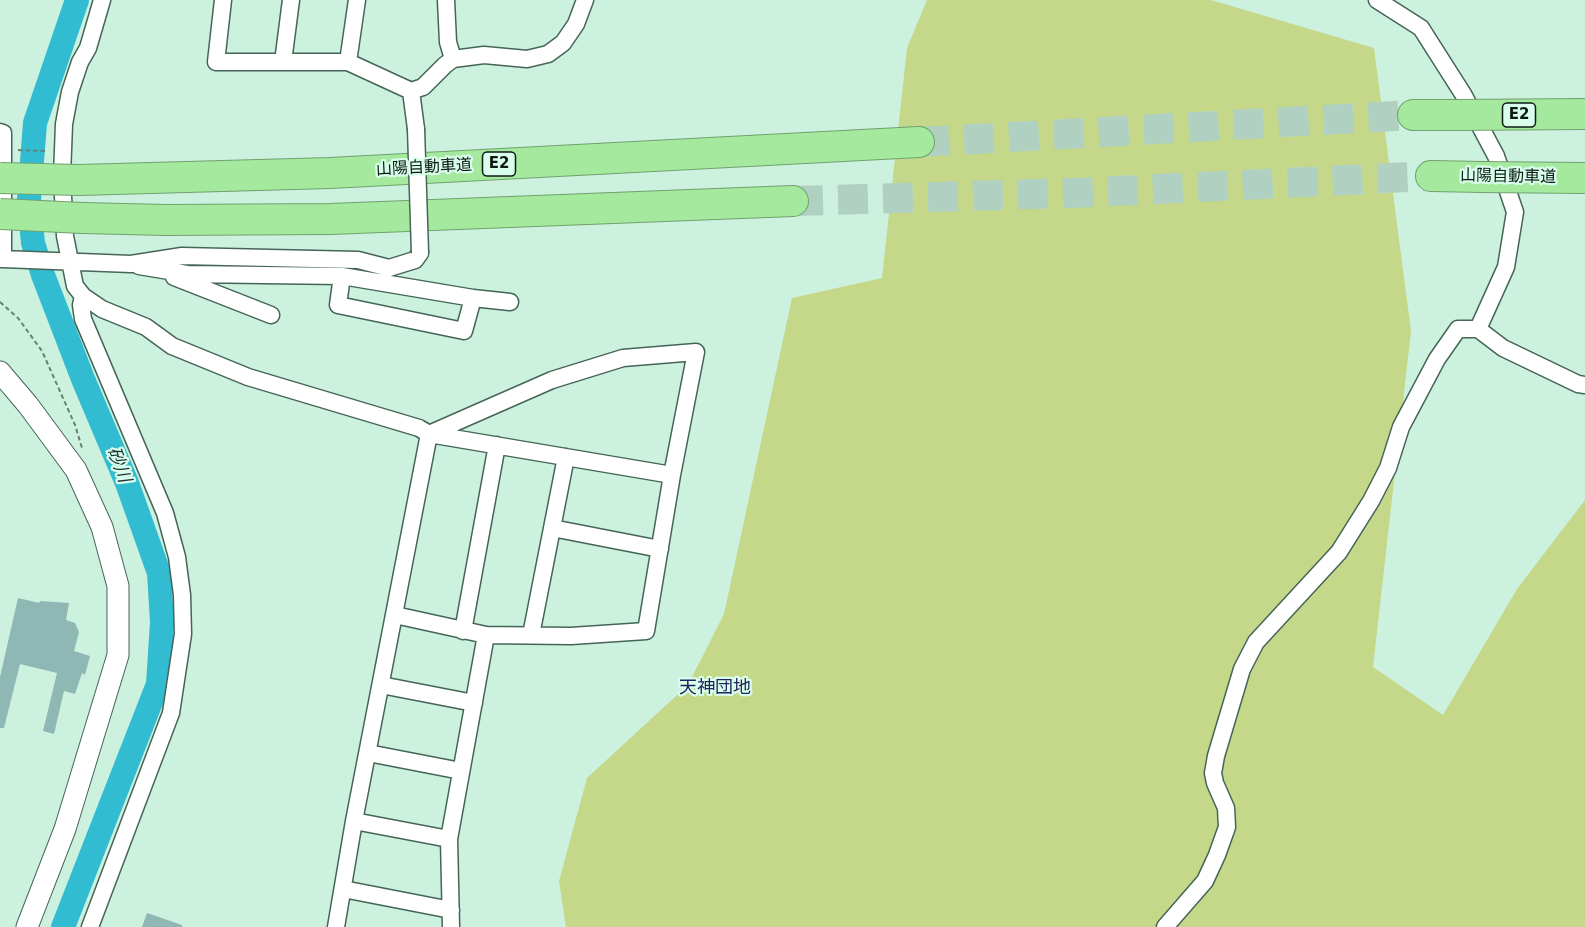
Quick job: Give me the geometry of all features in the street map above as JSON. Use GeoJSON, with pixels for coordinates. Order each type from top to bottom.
{"type":"FeatureCollection","features":[{"type":"Feature","properties":{"kind":"highway","name":"E2"},"geometry":{"type":"LineString","coordinates":[[1413,115],[1585,114]]}},
{"type":"Feature","properties":{"kind":"highway","name":"山陽自動車道"},"geometry":{"type":"LineString","coordinates":[[2,164],[79,180],[330,173],[920,142]]}},
{"type":"Feature","properties":{"kind":"highway","name":"山陽自動車道"},"geometry":{"type":"LineString","coordinates":[[1431,176],[1585,178]]}},
{"type":"Feature","properties":{"kind":"highway"},"geometry":{"type":"LineString","coordinates":[[0,214],[82,219],[330,219],[793,201]]}},
{"type":"Feature","properties":{"kind":"street"},"geometry":{"type":"LineString","coordinates":[[102,0],[88,48],[80,62],[70,92],[64,124],[62,176],[64,224],[75,286],[82,296],[102,309],[146,327],[172,346],[248,377],[419,428],[429,434],[672,475]]}},
{"type":"Feature","properties":{"kind":"street"},"geometry":{"type":"LineString","coordinates":[[223,0],[216,62],[348,62],[411,91],[423,87],[445,64],[453,59],[484,55],[527,58],[548,54],[563,43],[576,24],[585,0]]}},
{"type":"Feature","properties":{"kind":"street"},"geometry":{"type":"LineString","coordinates":[[283,62],[291,0]]}},
{"type":"Feature","properties":{"kind":"street"},"geometry":{"type":"LineString","coordinates":[[348,62],[357,0]]}},
{"type":"Feature","properties":{"kind":"street"},"geometry":{"type":"LineString","coordinates":[[446,0],[448,42],[453,59]]}},
{"type":"Feature","properties":{"kind":"street"},"geometry":{"type":"LineString","coordinates":[[1377,0],[1421,28],[1463,94],[1496,156],[1515,212],[1506,267],[1478,329]]}},
{"type":"Feature","properties":{"kind":"street"},"geometry":{"type":"LineString","coordinates":[[131,264],[182,256],[358,260],[389,268],[415,260],[420,253],[416,129],[411,91]]}},
{"type":"Feature","properties":{"kind":"street"},"geometry":{"type":"LineString","coordinates":[[0,132],[3,133],[5,259],[131,264],[163,271],[213,275],[342,276],[510,302]]}},
{"type":"Feature","properties":{"kind":"street"},"geometry":{"type":"LineString","coordinates":[[163,271],[182,282],[271,315]]}},
{"type":"Feature","properties":{"kind":"street"},"geometry":{"type":"LineString","coordinates":[[342,276],[338,305],[464,331],[473,298]]}},
{"type":"Feature","properties":{"kind":"street"},"geometry":{"type":"LineString","coordinates":[[82,296],[83,319],[165,513],[177,557],[182,594],[183,634],[171,713],[90,927]]}},
{"type":"Feature","properties":{"kind":"street"},"geometry":{"type":"LineString","coordinates":[[1165,927],[1205,881],[1227,827],[1226,808],[1213,773],[1242,669],[1256,642],[1339,552],[1371,501],[1388,468],[1401,427],[1437,359],[1458,329],[1478,329],[1503,348],[1578,384],[1585,385]]}},
{"type":"Feature","properties":{"kind":"street"},"geometry":{"type":"LineString","coordinates":[[395,615],[486,635],[571,636],[646,631],[672,475],[696,352],[623,358],[552,380],[429,434]]}},
{"type":"Feature","properties":{"kind":"street"},"geometry":{"type":"LineString","coordinates":[[0,372],[28,405],[76,471],[102,527],[118,586],[118,655],[64,829],[27,927]]}},
{"type":"Feature","properties":{"kind":"street"},"geometry":{"type":"LineString","coordinates":[[336,927],[354,821],[429,434]]}},
{"type":"Feature","properties":{"kind":"street"},"geometry":{"type":"LineString","coordinates":[[463,631],[497,445]]}},
{"type":"Feature","properties":{"kind":"street"},"geometry":{"type":"LineString","coordinates":[[531,635],[566,457]]}},
{"type":"Feature","properties":{"kind":"street"},"geometry":{"type":"LineString","coordinates":[[552,528],[660,549]]}},
{"type":"Feature","properties":{"kind":"street"},"geometry":{"type":"LineString","coordinates":[[343,889],[451,919],[449,839],[486,635]]}},
{"type":"Feature","properties":{"kind":"street"},"geometry":{"type":"LineString","coordinates":[[381,685],[474,703]]}},
{"type":"Feature","properties":{"kind":"street"},"geometry":{"type":"LineString","coordinates":[[368,753],[461,771]]}},
{"type":"Feature","properties":{"kind":"street"},"geometry":{"type":"LineString","coordinates":[[354,821],[449,839]]}},
{"type":"Feature","properties":{"kind":"path"},"geometry":{"type":"LineString","coordinates":[[2,164],[63,151]]}},
{"type":"Feature","properties":{"kind":"green space"},"geometry":{"type":"Polygon","coordinates":[[[927,0],[1211,0],[1374,48],[1411,331],[1373,667],[1443,715],[1517,589],[1585,500],[1585,927],[566,927],[559,881],[587,778],[688,685],[724,614],[792,298],[882,278],[907,48],[927,0]]]}},
{"type":"Feature","properties":{"kind":"building"},"geometry":{"type":"Polygon","coordinates":[[[18,598],[39,603],[40,601],[69,603],[66,620],[75,623],[79,632],[74,651],[90,656],[85,675],[82,673],[75,694],[64,691],[54,734],[43,731],[57,673],[20,664],[4,728],[0,728],[0,677],[18,598]]]}},
{"type":"Feature","properties":{"kind":"building"},"geometry":{"type":"Polygon","coordinates":[[[147,913],[182,925],[182,927],[142,927],[147,913]]]}},
{"type":"Feature","properties":{"kind":"waterway","name":"砂川"},"geometry":{"type":"LineString","coordinates":[[63,927],[158,684],[162,622],[159,573],[127,483],[83,379],[33,243],[29,200],[35,123],[77,0]]}},
{"type":"Feature","properties":{"kind":"tunnel"},"geometry":{"type":"LineString","coordinates":[[919,142],[1413,115]]}},
{"type":"Feature","properties":{"kind":"tunnel"},"geometry":{"type":"LineString","coordinates":[[793,201],[1072,193],[1431,176]]}},
{"type":"Feature","properties":{"kind":"district","name":"天神団地"},"geometry":{"type":"Point","coordinates":[715,688]}}]}
